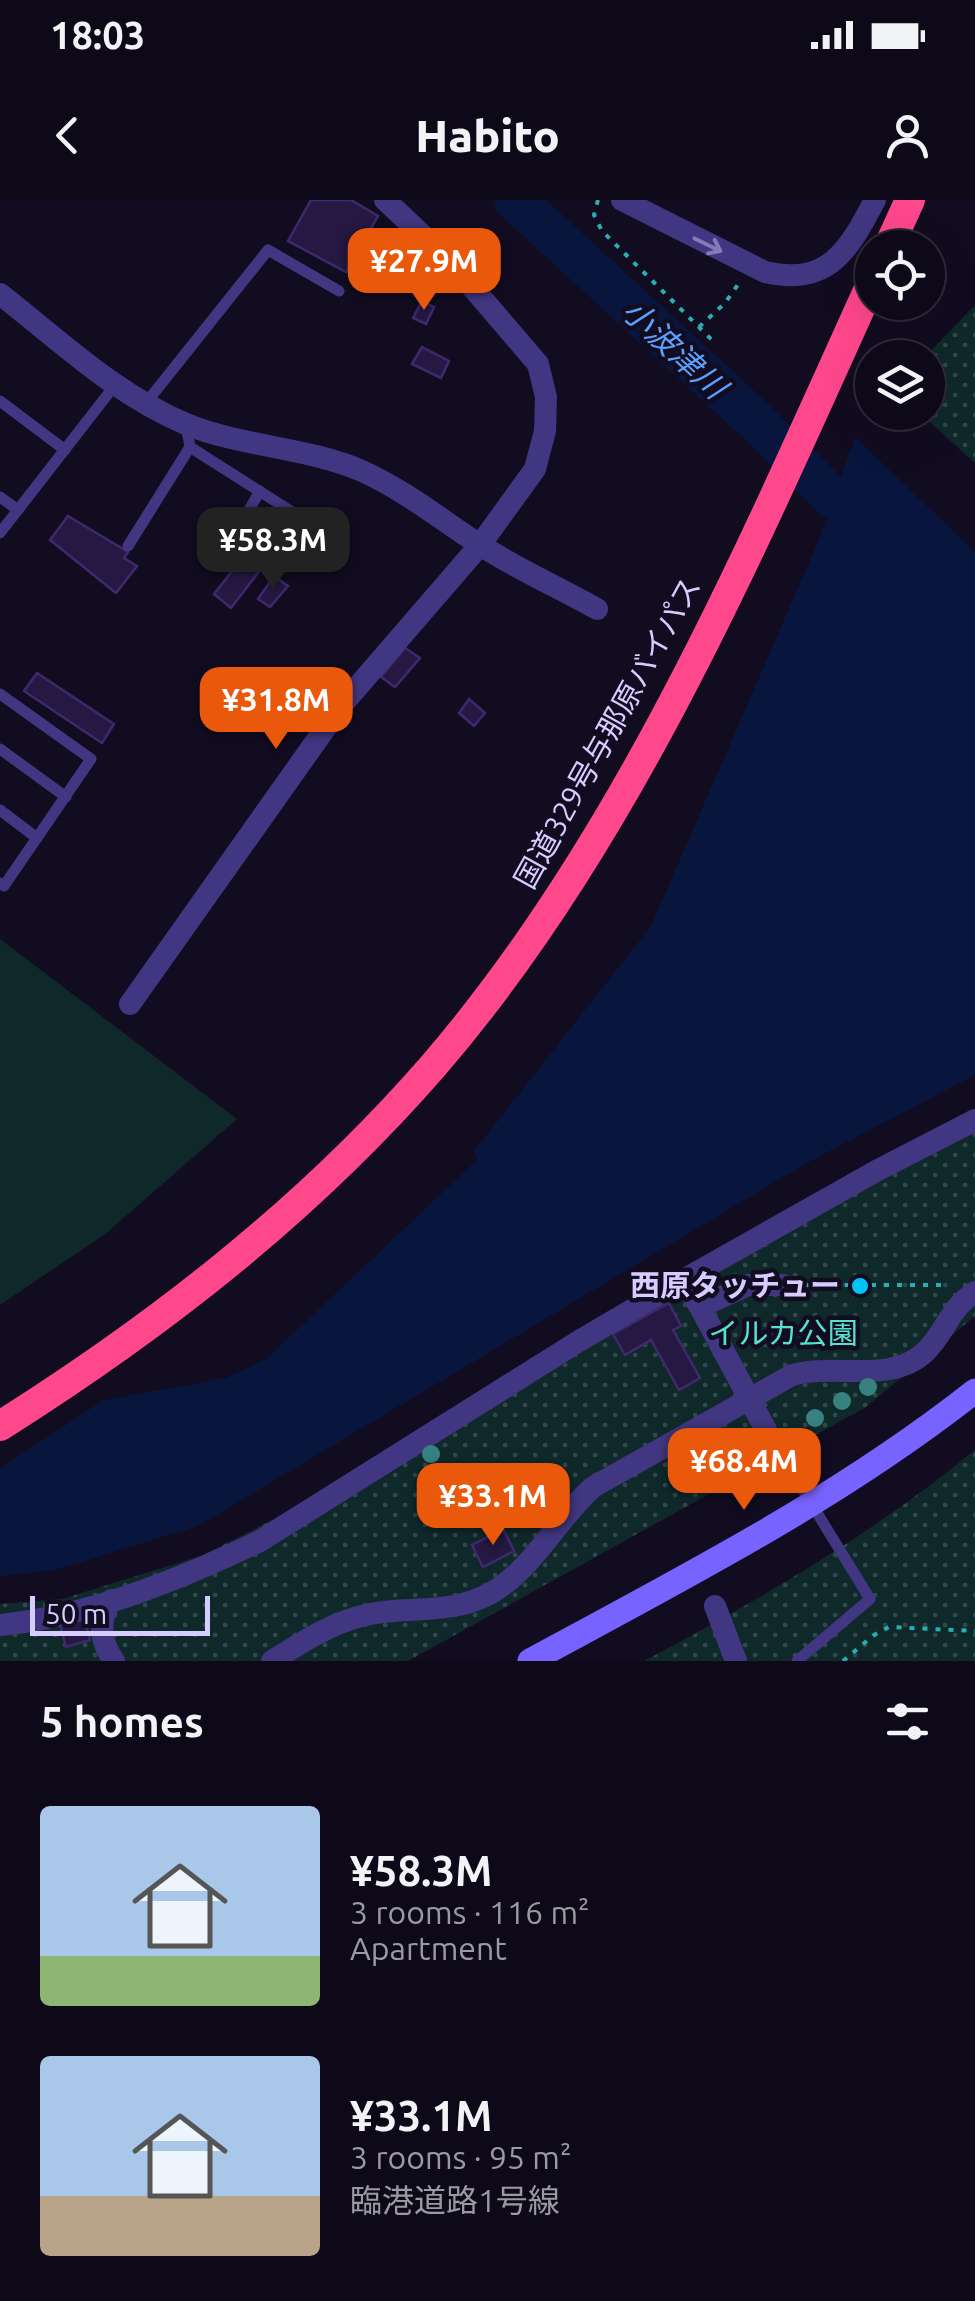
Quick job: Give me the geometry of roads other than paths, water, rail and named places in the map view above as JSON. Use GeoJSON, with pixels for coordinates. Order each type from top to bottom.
{"type":"FeatureCollection","features":[{"type":"Feature","properties":{"kind":"highway"},"geometry":{"type":"LineString","coordinates":[[896,230],[910,200]]}},
{"type":"Feature","properties":{"kind":"highway","name":"国道329号与那原バイパス"},"geometry":{"type":"LineString","coordinates":[[0,1426],[113,1352],[223,1269],[324,1182],[469,1022],[538,930],[670,705],[766,515],[855,320]]}},
{"type":"Feature","properties":{"kind":"street"},"geometry":{"type":"LineString","coordinates":[[130,1004],[342,706],[480,545],[535,469],[545,431],[546,397],[538,364],[449,260],[385,200]]}},
{"type":"Feature","properties":{"kind":"street"},"geometry":{"type":"LineString","coordinates":[[622,200],[765,272],[784,277],[821,270],[848,249],[875,200]]}},
{"type":"Feature","properties":{"kind":"street"},"geometry":{"type":"LineString","coordinates":[[0,294],[116,385],[188,435],[360,470],[425,505],[480,545],[597,609]]}},
{"type":"Feature","properties":{"kind":"street"},"geometry":{"type":"LineString","coordinates":[[0,1625],[76,1612],[210,1566],[260,1541],[578,1341],[878,1170],[975,1120]]}},
{"type":"Feature","properties":{"kind":"street"},"geometry":{"type":"LineString","coordinates":[[683,1280],[766,1430]]}},
{"type":"Feature","properties":{"kind":"street"},"geometry":{"type":"LineString","coordinates":[[700,1307],[748,1285],[784,1286]]}},
{"type":"Feature","properties":{"kind":"street"},"geometry":{"type":"LineString","coordinates":[[946,1285],[975,1292]]}},
{"type":"Feature","properties":{"kind":"street"},"geometry":{"type":"LineString","coordinates":[[272,1661],[349,1620],[390,1612],[454,1608],[490,1593],[517,1573],[592,1487],[792,1375],[809,1370],[885,1370],[906,1364],[923,1354],[958,1303],[975,1292]]}},
{"type":"Feature","properties":{"kind":"street"},"geometry":{"type":"LineString","coordinates":[[530,1661],[810,1506],[928,1428],[975,1391]]}},
{"type":"Feature","properties":{"kind":"street"},"geometry":{"type":"LineString","coordinates":[[112,1600],[102,1614],[102,1634],[114,1661]]}},
{"type":"Feature","properties":{"kind":"street"},"geometry":{"type":"LineString","coordinates":[[716,1606],[736,1661]]}},
{"type":"Feature","properties":{"kind":"lane"},"geometry":{"type":"LineString","coordinates":[[146,404],[268,250],[339,291]]}},
{"type":"Feature","properties":{"kind":"lane"},"geometry":{"type":"LineString","coordinates":[[0,533],[116,385]]}},
{"type":"Feature","properties":{"kind":"lane"},"geometry":{"type":"LineString","coordinates":[[0,401],[64,450]]}},
{"type":"Feature","properties":{"kind":"lane"},"geometry":{"type":"LineString","coordinates":[[128,546],[188,435],[260,491],[330,536]]}},
{"type":"Feature","properties":{"kind":"lane"},"geometry":{"type":"LineString","coordinates":[[234,536],[260,491]]}},
{"type":"Feature","properties":{"kind":"lane"},"geometry":{"type":"LineString","coordinates":[[0,496],[18,510]]}},
{"type":"Feature","properties":{"kind":"lane"},"geometry":{"type":"LineString","coordinates":[[0,694],[92,759],[4,886],[0,882]]}},
{"type":"Feature","properties":{"kind":"lane"},"geometry":{"type":"LineString","coordinates":[[0,749],[66,796]]}},
{"type":"Feature","properties":{"kind":"lane"},"geometry":{"type":"LineString","coordinates":[[0,810],[37,838]]}},
{"type":"Feature","properties":{"kind":"lane"},"geometry":{"type":"LineString","coordinates":[[766,1430],[870,1599],[798,1661]]}},
{"type":"Feature","properties":{"kind":"water"},"geometry":{"type":"Polygon","coordinates":[[[855,437],[975,552],[975,1075],[805,1164],[198,1526],[55,1570],[0,1576],[0,1405],[56,1409],[226,1378],[266,1359],[477,1160],[474,1151],[651,926],[818,542],[855,437]]]}},
{"type":"Feature","properties":{"kind":"waterway","name":"小波津川"},"geometry":{"type":"LineString","coordinates":[[515,200],[757,422],[833,498]]}},
{"type":"Feature","properties":{"kind":"place","name":"西原タッチュー"},"geometry":{"type":"Point","coordinates":[860,1286]}},
{"type":"Feature","properties":{"kind":"park label","name":"イルカ公園"},"geometry":{"type":"Point","coordinates":[783,1334]}}]}
